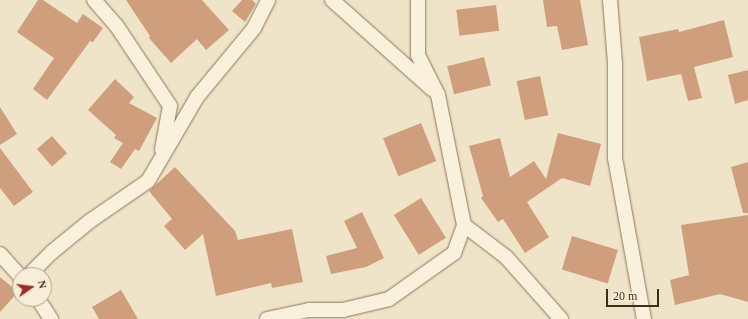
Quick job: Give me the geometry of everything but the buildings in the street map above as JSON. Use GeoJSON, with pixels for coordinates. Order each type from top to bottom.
{"type":"FeatureCollection","features":[{"type":"Feature","properties":{"kind":"street"},"geometry":{"type":"LineString","coordinates":[[94,0],[116,25],[170,106],[161,156]]}},
{"type":"Feature","properties":{"kind":"street"},"geometry":{"type":"LineString","coordinates":[[38,267],[52,252],[90,221],[148,181],[196,97],[254,28],[268,0]]}},
{"type":"Feature","properties":{"kind":"street"},"geometry":{"type":"LineString","coordinates":[[332,0],[438,95]]}},
{"type":"Feature","properties":{"kind":"street"},"geometry":{"type":"LineString","coordinates":[[267,319],[309,310],[343,310],[388,299],[454,253],[464,225],[438,95],[418,55],[418,0]]}},
{"type":"Feature","properties":{"kind":"street"},"geometry":{"type":"LineString","coordinates":[[610,0],[615,64],[615,158],[644,319]]}},
{"type":"Feature","properties":{"kind":"street"},"geometry":{"type":"LineString","coordinates":[[464,225],[506,257],[561,319]]}},
{"type":"Feature","properties":{"kind":"street"},"geometry":{"type":"LineString","coordinates":[[0,254],[12,267]]}},
{"type":"Feature","properties":{"kind":"street"},"geometry":{"type":"LineString","coordinates":[[43,307],[51,319]]}}]}
